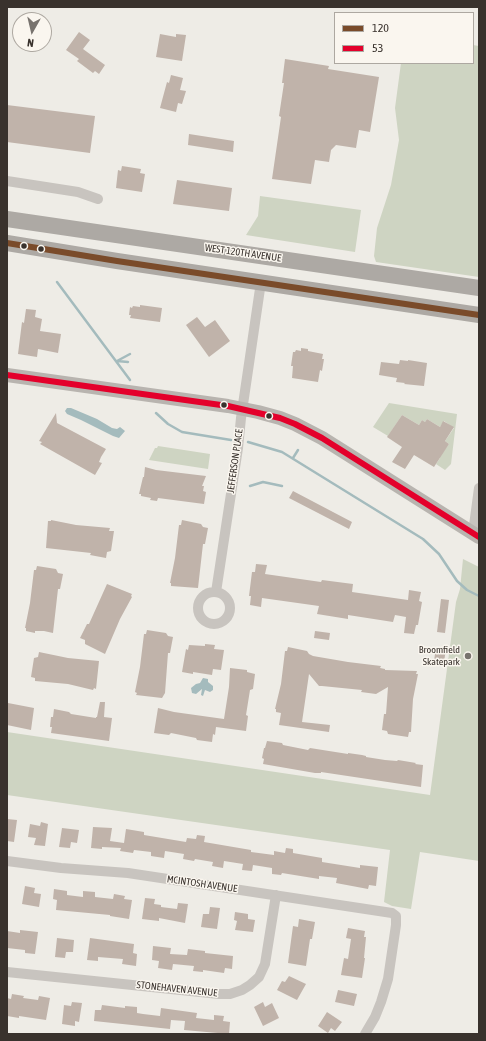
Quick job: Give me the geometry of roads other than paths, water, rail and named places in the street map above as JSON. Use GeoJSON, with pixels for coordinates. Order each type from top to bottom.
{"type":"FeatureCollection","features":[{"type":"Feature","properties":{"kind":"main road","name":"WEST 120TH AVENUE"},"geometry":{"type":"LineString","coordinates":[[7,219],[479,288]]}},
{"type":"Feature","properties":{"kind":"main road"},"geometry":{"type":"LineString","coordinates":[[7,243],[117,261],[479,315]]}},
{"type":"Feature","properties":{"kind":"street"},"geometry":{"type":"LineString","coordinates":[[7,181],[78,192],[98,199]]}},
{"type":"Feature","properties":{"kind":"street","name":"JEFFERSON PLACE"},"geometry":{"type":"LineString","coordinates":[[216,592],[261,282]]}},
{"type":"Feature","properties":{"kind":"street"},"geometry":{"type":"LineString","coordinates":[[7,375],[243,409],[280,418],[310,431],[476,535],[479,488]]}},
{"type":"Feature","properties":{"kind":"street","name":"MCINTOSH AVENUE"},"geometry":{"type":"LineString","coordinates":[[7,861],[128,874],[390,913],[396,916],[396,924],[386,987],[375,1017],[365,1034]]}},
{"type":"Feature","properties":{"kind":"street","name":"STONEHAVEN AVENUE"},"geometry":{"type":"LineString","coordinates":[[7,972],[230,994],[250,986],[259,976],[265,964],[276,895]]}},
{"type":"Feature","properties":{"kind":"water"},"geometry":{"type":"Polygon","coordinates":[[[67,408],[71,408],[97,419],[112,428],[117,429],[120,427],[125,431],[119,438],[113,436],[67,414],[65,411],[67,408]]]}},
{"type":"Feature","properties":{"kind":"water"},"geometry":{"type":"Polygon","coordinates":[[[203,678],[208,679],[208,682],[213,686],[213,690],[210,692],[205,690],[203,696],[201,695],[202,689],[196,694],[192,693],[191,688],[200,683],[203,678]]]}},
{"type":"Feature","properties":{"kind":"waterway"},"geometry":{"type":"LineString","coordinates":[[57,282],[130,380]]}},
{"type":"Feature","properties":{"kind":"waterway"},"geometry":{"type":"LineString","coordinates":[[117,361],[130,354]]}},
{"type":"Feature","properties":{"kind":"waterway"},"geometry":{"type":"LineString","coordinates":[[117,361],[128,362]]}},
{"type":"Feature","properties":{"kind":"waterway"},"geometry":{"type":"LineString","coordinates":[[156,413],[168,424],[182,432],[231,440]]}},
{"type":"Feature","properties":{"kind":"waterway"},"geometry":{"type":"LineString","coordinates":[[248,442],[282,452],[423,539],[439,554],[457,581],[467,590],[479,596]]}},
{"type":"Feature","properties":{"kind":"waterway"},"geometry":{"type":"LineString","coordinates":[[293,458],[298,450]]}},
{"type":"Feature","properties":{"kind":"waterway"},"geometry":{"type":"LineString","coordinates":[[250,486],[263,482],[282,486]]}},
{"type":"Feature","properties":{"kind":"place","name":"Broomfield Skatepark"},"geometry":{"type":"Point","coordinates":[468,656]}}]}
